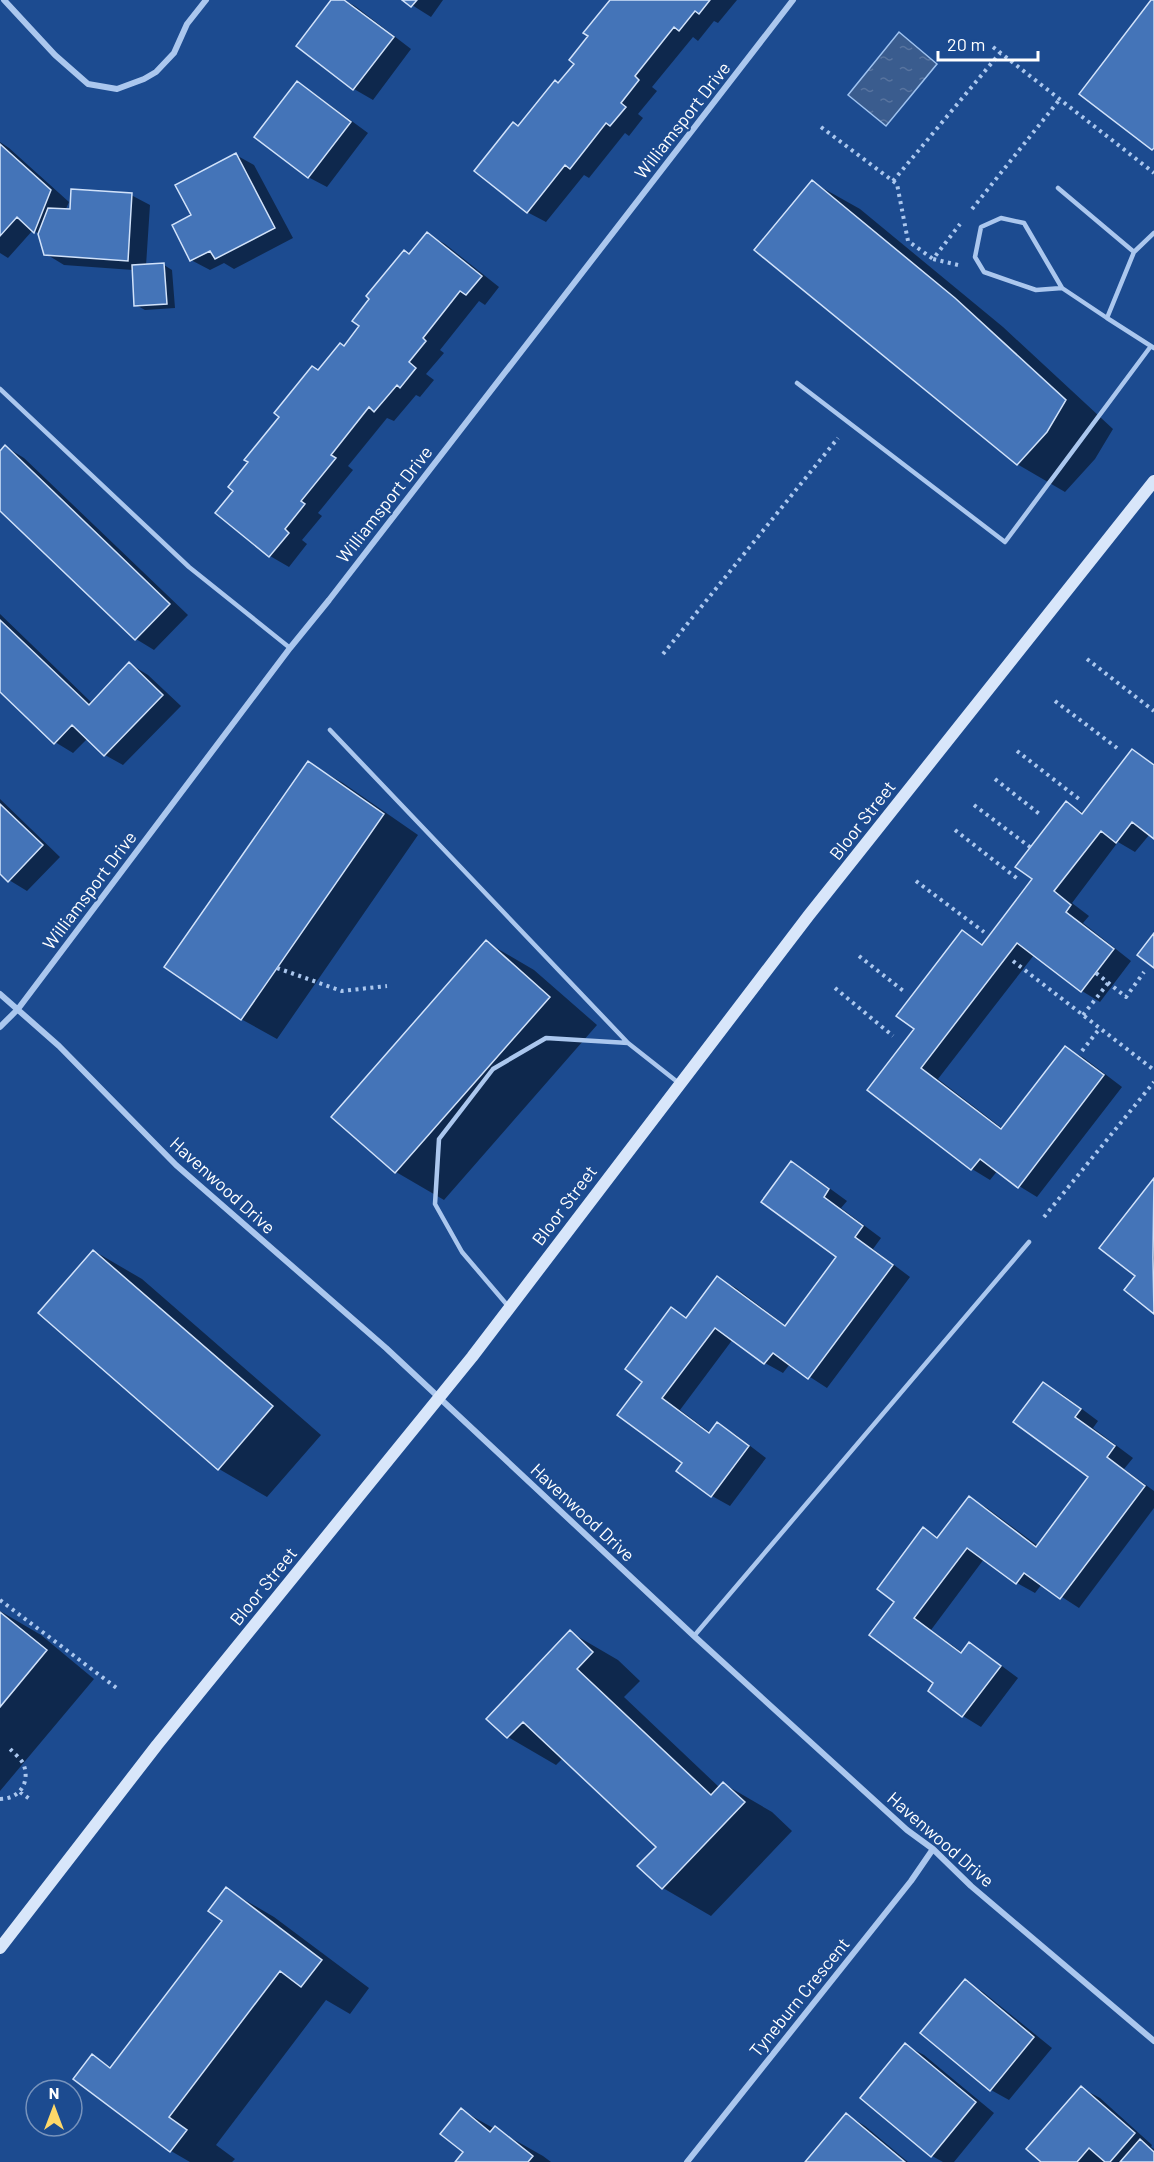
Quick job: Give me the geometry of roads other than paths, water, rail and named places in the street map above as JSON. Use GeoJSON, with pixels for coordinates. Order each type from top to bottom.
{"type":"FeatureCollection","features":[{"type":"Feature","properties":{"kind":"main road","name":"Bloor Street"},"geometry":{"type":"LineString","coordinates":[[0,1948],[157,1745],[439,1397],[809,915],[1154,482]]}},
{"type":"Feature","properties":{"kind":"street"},"geometry":{"type":"LineString","coordinates":[[4,0],[55,55],[88,84],[117,89],[156,72],[174,52],[187,24],[206,0]]}},
{"type":"Feature","properties":{"kind":"street","name":"Williamsport Drive"},"geometry":{"type":"LineString","coordinates":[[0,1027],[18,1009],[290,648],[794,0]]}},
{"type":"Feature","properties":{"kind":"street","name":"Havenwood Drive"},"geometry":{"type":"LineString","coordinates":[[0,994],[59,1046],[176,1165],[439,1397],[694,1636],[908,1830],[933,1849],[971,1886],[1154,2041]]}},
{"type":"Feature","properties":{"kind":"street","name":"Tyneburn Crescent"},"geometry":{"type":"LineString","coordinates":[[687,2162],[911,1881],[933,1849]]}},
{"type":"Feature","properties":{"kind":"lane"},"geometry":{"type":"LineString","coordinates":[[1058,188],[1134,252]]}},
{"type":"Feature","properties":{"kind":"lane"},"geometry":{"type":"LineString","coordinates":[[797,383],[1005,542],[1152,347],[1062,288],[1024,223],[1001,218],[981,227],[975,257],[984,272],[1036,290],[1062,288]]}},
{"type":"Feature","properties":{"kind":"lane"},"geometry":{"type":"LineString","coordinates":[[1107,318],[1134,252],[1154,233]]}},
{"type":"Feature","properties":{"kind":"lane"},"geometry":{"type":"LineString","coordinates":[[0,389],[189,567],[290,648]]}},
{"type":"Feature","properties":{"kind":"lane"},"geometry":{"type":"LineString","coordinates":[[330,730],[628,1043],[680,1084]]}},
{"type":"Feature","properties":{"kind":"lane"},"geometry":{"type":"LineString","coordinates":[[508,1307],[462,1252],[435,1204],[439,1139],[493,1069],[546,1038],[628,1043]]}},
{"type":"Feature","properties":{"kind":"lane"},"geometry":{"type":"LineString","coordinates":[[694,1636],[1029,1242]]}},
{"type":"Feature","properties":{"kind":"water"},"geometry":{"type":"Polygon","coordinates":[[[899,32],[937,64],[886,126],[848,95],[899,32]]]}}]}
